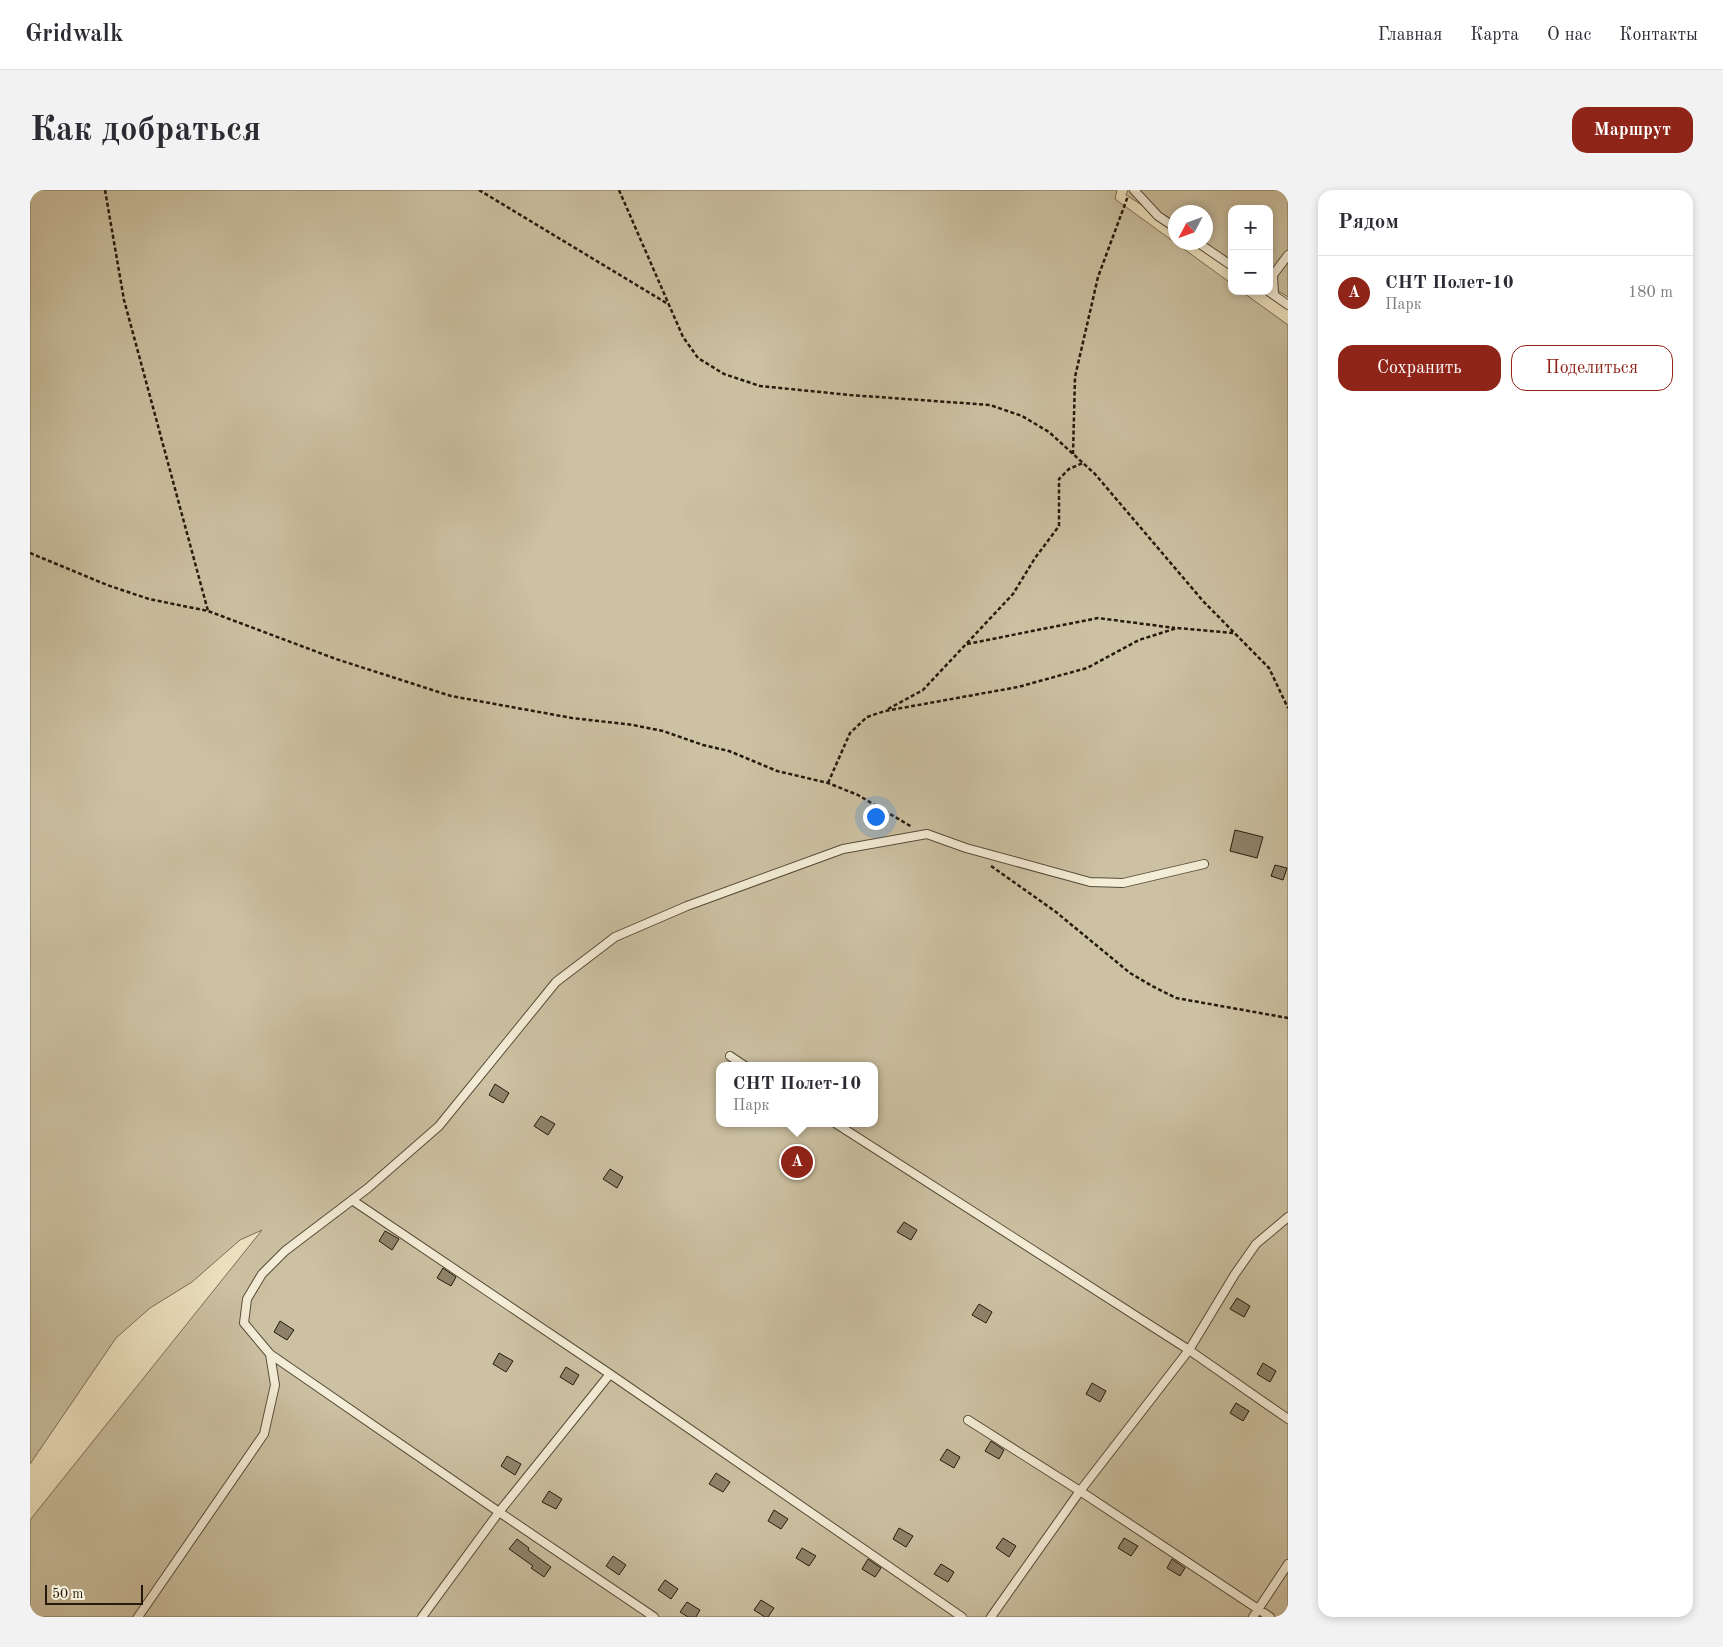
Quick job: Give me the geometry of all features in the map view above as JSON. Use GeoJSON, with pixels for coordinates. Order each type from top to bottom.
{"type":"FeatureCollection","features":[{"type":"Feature","properties":{"kind":"lane"},"geometry":{"type":"LineString","coordinates":[[1132,190],[1158,216],[1168,223]]}},
{"type":"Feature","properties":{"kind":"lane"},"geometry":{"type":"LineString","coordinates":[[1209,250],[1228,263]]}},
{"type":"Feature","properties":{"kind":"lane"},"geometry":{"type":"LineString","coordinates":[[1273,275],[1288,255]]}},
{"type":"Feature","properties":{"kind":"lane"},"geometry":{"type":"LineString","coordinates":[[1273,294],[1288,305]]}},
{"type":"Feature","properties":{"kind":"lane"},"geometry":{"type":"LineString","coordinates":[[654,1617],[498,1512],[270,1354],[244,1323],[247,1299],[262,1274],[286,1251],[352,1200],[439,1126],[556,982],[615,937],[687,906],[843,849],[927,834],[966,848],[1090,882],[1123,883],[1204,864]]}},
{"type":"Feature","properties":{"kind":"lane"},"geometry":{"type":"LineString","coordinates":[[730,1056],[739,1062]]}},
{"type":"Feature","properties":{"kind":"lane"},"geometry":{"type":"LineString","coordinates":[[841,1127],[1189,1350],[1288,1419]]}},
{"type":"Feature","properties":{"kind":"lane"},"geometry":{"type":"LineString","coordinates":[[352,1200],[610,1374],[962,1617]]}},
{"type":"Feature","properties":{"kind":"lane"},"geometry":{"type":"LineString","coordinates":[[991,1617],[1080,1491],[1189,1350],[1235,1274],[1256,1244],[1288,1218]]}},
{"type":"Feature","properties":{"kind":"lane"},"geometry":{"type":"LineString","coordinates":[[138,1617],[264,1434],[275,1385],[270,1354]]}},
{"type":"Feature","properties":{"kind":"lane"},"geometry":{"type":"LineString","coordinates":[[422,1617],[498,1512],[610,1374]]}},
{"type":"Feature","properties":{"kind":"lane"},"geometry":{"type":"LineString","coordinates":[[968,1420],[1080,1491],[1270,1617]]}},
{"type":"Feature","properties":{"kind":"lane"},"geometry":{"type":"LineString","coordinates":[[1253,1617],[1288,1564]]}},
{"type":"Feature","properties":{"kind":"path"},"geometry":{"type":"LineString","coordinates":[[105,190],[124,300],[208,611]]}},
{"type":"Feature","properties":{"kind":"path"},"geometry":{"type":"LineString","coordinates":[[479,190],[668,304]]}},
{"type":"Feature","properties":{"kind":"path"},"geometry":{"type":"LineString","coordinates":[[619,190],[683,337],[698,358],[724,374],[760,386],[850,395],[990,405],[1022,416],[1050,432],[1094,474],[1203,601],[1269,668],[1288,708]]}},
{"type":"Feature","properties":{"kind":"path"},"geometry":{"type":"LineString","coordinates":[[1073,454],[1076,377],[1098,278],[1132,190]]}},
{"type":"Feature","properties":{"kind":"path"},"geometry":{"type":"LineString","coordinates":[[885,711],[922,690],[1013,594],[1035,558],[1059,526],[1059,479],[1069,469],[1083,463]]}},
{"type":"Feature","properties":{"kind":"path"},"geometry":{"type":"LineString","coordinates":[[30,554],[107,585],[149,599],[208,611],[336,659],[451,696],[572,718],[633,725],[663,731],[703,745],[729,751],[777,771],[828,782],[858,795],[888,814],[927,834]]}},
{"type":"Feature","properties":{"kind":"path"},"geometry":{"type":"LineString","coordinates":[[965,645],[1098,618],[1234,633]]}},
{"type":"Feature","properties":{"kind":"path"},"geometry":{"type":"LineString","coordinates":[[828,782],[850,733],[866,717],[885,711],[1018,688],[1087,668],[1139,640],[1177,628]]}},
{"type":"Feature","properties":{"kind":"path"},"geometry":{"type":"LineString","coordinates":[[988,864],[1056,912],[1130,973],[1152,986],[1176,998],[1288,1018]]}},
{"type":"Feature","properties":{"kind":"shaded area"},"geometry":{"type":"Polygon","coordinates":[[[30,190],[1117,190],[1115,199],[1168,238],[1168,250],[1185,250],[1228,281],[1228,295],[1247,295],[1288,325],[1288,1617],[30,1617],[30,1520],[262,1230],[240,1240],[192,1282],[150,1308],[116,1338],[30,1464],[30,190]]]}},
{"type":"Feature","properties":{"kind":"shaded area"},"geometry":{"type":"Polygon","coordinates":[[[1128,190],[1288,190],[1288,297],[1273,288],[1273,205],[1228,205],[1228,260],[1212,250],[1213,205],[1168,205],[1168,222],[1126,195],[1128,190]]]}},
{"type":"Feature","properties":{"kind":"building"},"geometry":{"type":"Polygon","coordinates":[[[1235,830],[1263,837],[1257,858],[1230,851],[1235,830]]]}},
{"type":"Feature","properties":{"kind":"building"},"geometry":{"type":"Polygon","coordinates":[[[1275,865],[1287,868],[1283,880],[1271,876],[1275,865]]]}},
{"type":"Feature","properties":{"kind":"building"},"geometry":{"type":"Polygon","coordinates":[[[495,1084],[509,1093],[503,1103],[489,1095],[495,1084]]]}},
{"type":"Feature","properties":{"kind":"building"},"geometry":{"type":"Polygon","coordinates":[[[541,1116],[555,1124],[548,1135],[534,1126],[541,1116]]]}},
{"type":"Feature","properties":{"kind":"building"},"geometry":{"type":"Polygon","coordinates":[[[610,1169],[623,1177],[617,1188],[603,1179],[610,1169]]]}},
{"type":"Feature","properties":{"kind":"building"},"geometry":{"type":"Polygon","coordinates":[[[904,1222],[917,1230],[911,1240],[897,1232],[904,1222]]]}},
{"type":"Feature","properties":{"kind":"building"},"geometry":{"type":"Polygon","coordinates":[[[385,1231],[399,1239],[392,1250],[379,1241],[385,1231]]]}},
{"type":"Feature","properties":{"kind":"building"},"geometry":{"type":"Polygon","coordinates":[[[443,1268],[456,1277],[451,1286],[437,1278],[443,1268]]]}},
{"type":"Feature","properties":{"kind":"building"},"geometry":{"type":"Polygon","coordinates":[[[1237,1298],[1250,1306],[1244,1317],[1230,1309],[1237,1298]]]}},
{"type":"Feature","properties":{"kind":"building"},"geometry":{"type":"Polygon","coordinates":[[[979,1304],[992,1312],[986,1323],[972,1315],[979,1304]]]}},
{"type":"Feature","properties":{"kind":"building"},"geometry":{"type":"Polygon","coordinates":[[[280,1321],[294,1330],[287,1340],[274,1332],[280,1321]]]}},
{"type":"Feature","properties":{"kind":"building"},"geometry":{"type":"Polygon","coordinates":[[[499,1353],[513,1361],[506,1372],[493,1364],[499,1353]]]}},
{"type":"Feature","properties":{"kind":"building"},"geometry":{"type":"Polygon","coordinates":[[[1263,1363],[1276,1371],[1270,1382],[1257,1374],[1263,1363]]]}},
{"type":"Feature","properties":{"kind":"building"},"geometry":{"type":"Polygon","coordinates":[[[566,1367],[579,1375],[573,1385],[560,1377],[566,1367]]]}},
{"type":"Feature","properties":{"kind":"building"},"geometry":{"type":"Polygon","coordinates":[[[1092,1383],[1106,1391],[1100,1402],[1086,1394],[1092,1383]]]}},
{"type":"Feature","properties":{"kind":"building"},"geometry":{"type":"Polygon","coordinates":[[[1236,1403],[1249,1411],[1243,1421],[1230,1413],[1236,1403]]]}},
{"type":"Feature","properties":{"kind":"building"},"geometry":{"type":"Polygon","coordinates":[[[991,1441],[1004,1450],[999,1459],[985,1451],[991,1441]]]}},
{"type":"Feature","properties":{"kind":"building"},"geometry":{"type":"Polygon","coordinates":[[[947,1449],[960,1457],[954,1468],[940,1460],[947,1449]]]}},
{"type":"Feature","properties":{"kind":"building"},"geometry":{"type":"Polygon","coordinates":[[[507,1456],[521,1464],[515,1475],[501,1466],[507,1456]]]}},
{"type":"Feature","properties":{"kind":"building"},"geometry":{"type":"Polygon","coordinates":[[[716,1473],[730,1482],[723,1492],[709,1484],[716,1473]]]}},
{"type":"Feature","properties":{"kind":"building"},"geometry":{"type":"Polygon","coordinates":[[[549,1491],[562,1499],[556,1509],[542,1502],[549,1491]]]}},
{"type":"Feature","properties":{"kind":"building"},"geometry":{"type":"Polygon","coordinates":[[[774,1510],[788,1519],[781,1529],[768,1521],[774,1510]]]}},
{"type":"Feature","properties":{"kind":"building"},"geometry":{"type":"Polygon","coordinates":[[[899,1528],[913,1536],[906,1547],[893,1539],[899,1528]]]}},
{"type":"Feature","properties":{"kind":"building"},"geometry":{"type":"Polygon","coordinates":[[[1003,1538],[1016,1546],[1009,1557],[996,1548],[1003,1538]]]}},
{"type":"Feature","properties":{"kind":"building"},"geometry":{"type":"Polygon","coordinates":[[[1124,1538],[1138,1546],[1131,1556],[1118,1548],[1124,1538]]]}},
{"type":"Feature","properties":{"kind":"building"},"geometry":{"type":"Polygon","coordinates":[[[517,1539],[551,1567],[544,1577],[531,1568],[533,1566],[509,1549],[517,1539]]]}},
{"type":"Feature","properties":{"kind":"building"},"geometry":{"type":"Polygon","coordinates":[[[802,1548],[816,1556],[809,1566],[796,1558],[802,1548]]]}},
{"type":"Feature","properties":{"kind":"building"},"geometry":{"type":"Polygon","coordinates":[[[613,1556],[626,1565],[619,1575],[606,1566],[613,1556]]]}},
{"type":"Feature","properties":{"kind":"building"},"geometry":{"type":"Polygon","coordinates":[[[868,1559],[881,1568],[875,1577],[862,1569],[868,1559]]]}},
{"type":"Feature","properties":{"kind":"building"},"geometry":{"type":"Polygon","coordinates":[[[1172,1559],[1185,1568],[1180,1576],[1167,1568],[1172,1559]]]}},
{"type":"Feature","properties":{"kind":"building"},"geometry":{"type":"Polygon","coordinates":[[[941,1564],[954,1572],[948,1582],[934,1574],[941,1564]]]}},
{"type":"Feature","properties":{"kind":"building"},"geometry":{"type":"Polygon","coordinates":[[[665,1580],[678,1589],[671,1599],[658,1590],[665,1580]]]}},
{"type":"Feature","properties":{"kind":"building"},"geometry":{"type":"Polygon","coordinates":[[[761,1600],[774,1608],[768,1617],[754,1610],[761,1600]]]}},
{"type":"Feature","properties":{"kind":"building"},"geometry":{"type":"Polygon","coordinates":[[[687,1602],[700,1610],[696,1617],[688,1617],[680,1612],[687,1602]]]}},
{"type":"Feature","properties":{"kind":"place","name":"СНТ Полет-10"},"geometry":{"type":"Point","coordinates":[797,1162]}}]}
